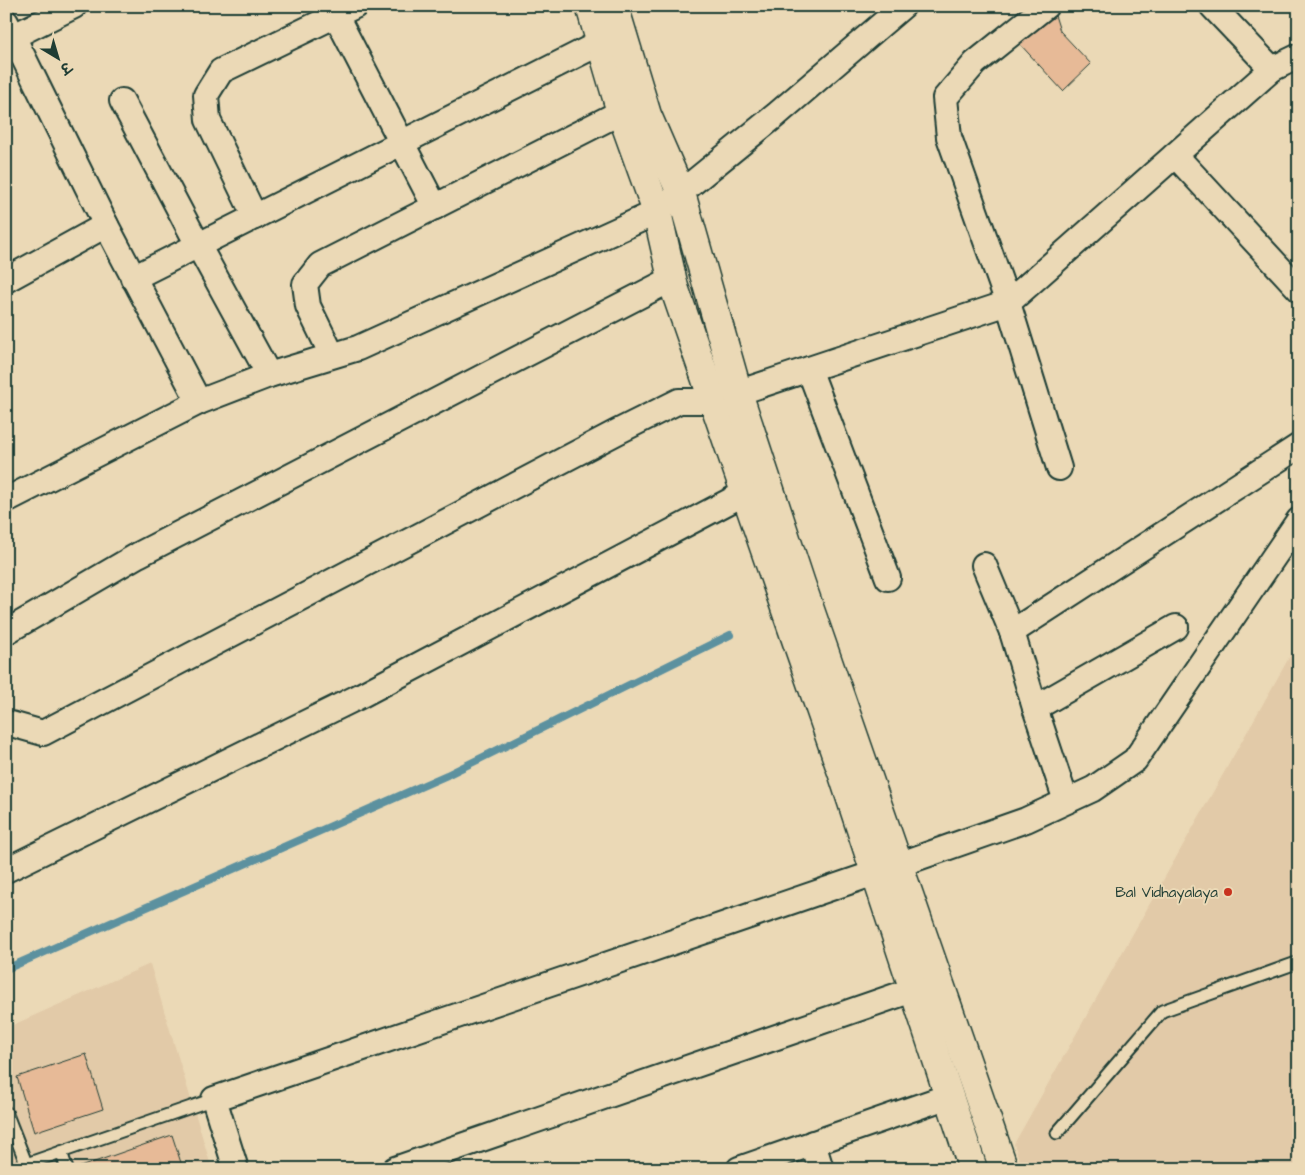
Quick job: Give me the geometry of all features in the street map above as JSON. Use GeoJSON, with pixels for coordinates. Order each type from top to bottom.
{"type":"FeatureCollection","features":[{"type":"Feature","properties":{"kind":"street"},"geometry":{"type":"LineString","coordinates":[[74,6],[9,33],[106,226],[199,402]]}},
{"type":"Feature","properties":{"kind":"street"},"geometry":{"type":"LineString","coordinates":[[590,6],[612,42],[681,193],[745,493],[840,765],[939,981],[1004,1169]]}},
{"type":"Feature","properties":{"kind":"street"},"geometry":{"type":"LineString","coordinates":[[614,6],[612,42],[621,112],[657,212],[672,280],[726,397],[801,584],[887,869],[914,990],[973,1169]]}},
{"type":"Feature","properties":{"kind":"street"},"geometry":{"type":"LineString","coordinates":[[6,500],[199,402],[269,375],[358,348],[657,212],[776,115],[903,6]]}},
{"type":"Feature","properties":{"kind":"street"},"geometry":{"type":"LineString","coordinates":[[1046,6],[975,64],[945,98],[949,137],[1008,303],[1059,468]]}},
{"type":"Feature","properties":{"kind":"street"},"geometry":{"type":"LineString","coordinates":[[1212,6],[1272,70]]}},
{"type":"Feature","properties":{"kind":"street"},"geometry":{"type":"LineString","coordinates":[[255,217],[208,120],[206,95],[221,71],[341,9],[402,142],[435,207]]}},
{"type":"Feature","properties":{"kind":"street"},"geometry":{"type":"LineString","coordinates":[[133,278],[402,142],[612,42]]}},
{"type":"Feature","properties":{"kind":"street"},"geometry":{"type":"LineString","coordinates":[[6,726],[11,724],[43,733],[679,401],[726,397],[1008,303],[1272,70],[1299,56]]}},
{"type":"Feature","properties":{"kind":"street"},"geometry":{"type":"LineString","coordinates":[[122,101],[269,375]]}},
{"type":"Feature","properties":{"kind":"street"},"geometry":{"type":"LineString","coordinates":[[332,355],[308,306],[305,284],[320,265],[621,112]]}},
{"type":"Feature","properties":{"kind":"street"},"geometry":{"type":"LineString","coordinates":[[1175,155],[1299,289]]}},
{"type":"Feature","properties":{"kind":"street"},"geometry":{"type":"LineString","coordinates":[[6,280],[106,226]]}},
{"type":"Feature","properties":{"kind":"street"},"geometry":{"type":"LineString","coordinates":[[6,632],[138,555],[672,280]]}},
{"type":"Feature","properties":{"kind":"street"},"geometry":{"type":"LineString","coordinates":[[809,369],[888,578]]}},
{"type":"Feature","properties":{"kind":"street"},"geometry":{"type":"LineString","coordinates":[[1012,632],[1299,446]]}},
{"type":"Feature","properties":{"kind":"street"},"geometry":{"type":"LineString","coordinates":[[6,870],[356,698],[745,493]]}},
{"type":"Feature","properties":{"kind":"street"},"geometry":{"type":"LineString","coordinates":[[236,1169],[214,1099],[1026,820],[1093,789],[1135,760],[1299,520]]}},
{"type":"Feature","properties":{"kind":"street"},"geometry":{"type":"LineString","coordinates":[[984,565],[1012,632],[1066,801]]}},
{"type":"Feature","properties":{"kind":"street"},"geometry":{"type":"LineString","coordinates":[[1035,708],[1176,627]]}},
{"type":"Feature","properties":{"kind":"street"},"geometry":{"type":"LineString","coordinates":[[395,1169],[939,981]]}},
{"type":"Feature","properties":{"kind":"street"},"geometry":{"type":"LineString","coordinates":[[739,1169],[949,1096]]}},
{"type":"Feature","properties":{"kind":"street"},"geometry":{"type":"LineString","coordinates":[[813,1143],[821,1169]]}},
{"type":"Feature","properties":{"kind":"lane"},"geometry":{"type":"LineString","coordinates":[[1057,1133],[1162,1011],[1299,962]]}},
{"type":"Feature","properties":{"kind":"lane"},"geometry":{"type":"LineString","coordinates":[[12,1169],[214,1099]]}},
{"type":"Feature","properties":{"kind":"lane"},"geometry":{"type":"LineString","coordinates":[[6,1112],[26,1163]]}},
{"type":"Feature","properties":{"kind":"lane"},"geometry":{"type":"LineString","coordinates":[[61,1152],[67,1169]]}},
{"type":"Feature","properties":{"kind":"shaded area","name":"Bal Vidhayalaya"},"geometry":{"type":"Polygon","coordinates":[[[1299,640],[1299,1169],[1022,1169],[1014,1144],[1299,640]]]}},
{"type":"Feature","properties":{"kind":"shaded area"},"geometry":{"type":"Polygon","coordinates":[[[150,964],[212,1169],[6,1169],[6,1028],[150,964]]]}},
{"type":"Feature","properties":{"kind":"building"},"geometry":{"type":"Polygon","coordinates":[[[1053,9],[1060,31],[1091,64],[1063,91],[1018,42],[1053,9]]]}},
{"type":"Feature","properties":{"kind":"building"},"geometry":{"type":"Polygon","coordinates":[[[86,1054],[103,1109],[34,1132],[17,1077],[86,1054]]]}},
{"type":"Feature","properties":{"kind":"building"},"geometry":{"type":"Polygon","coordinates":[[[172,1135],[183,1169],[81,1169],[80,1167],[172,1135]]]}},
{"type":"Feature","properties":{"kind":"waterway"},"geometry":{"type":"LineString","coordinates":[[6,969],[447,775],[730,635]]}},
{"type":"Feature","properties":{"kind":"place","name":"Bal Vidhayalaya"},"geometry":{"type":"Point","coordinates":[1228,892]}}]}
